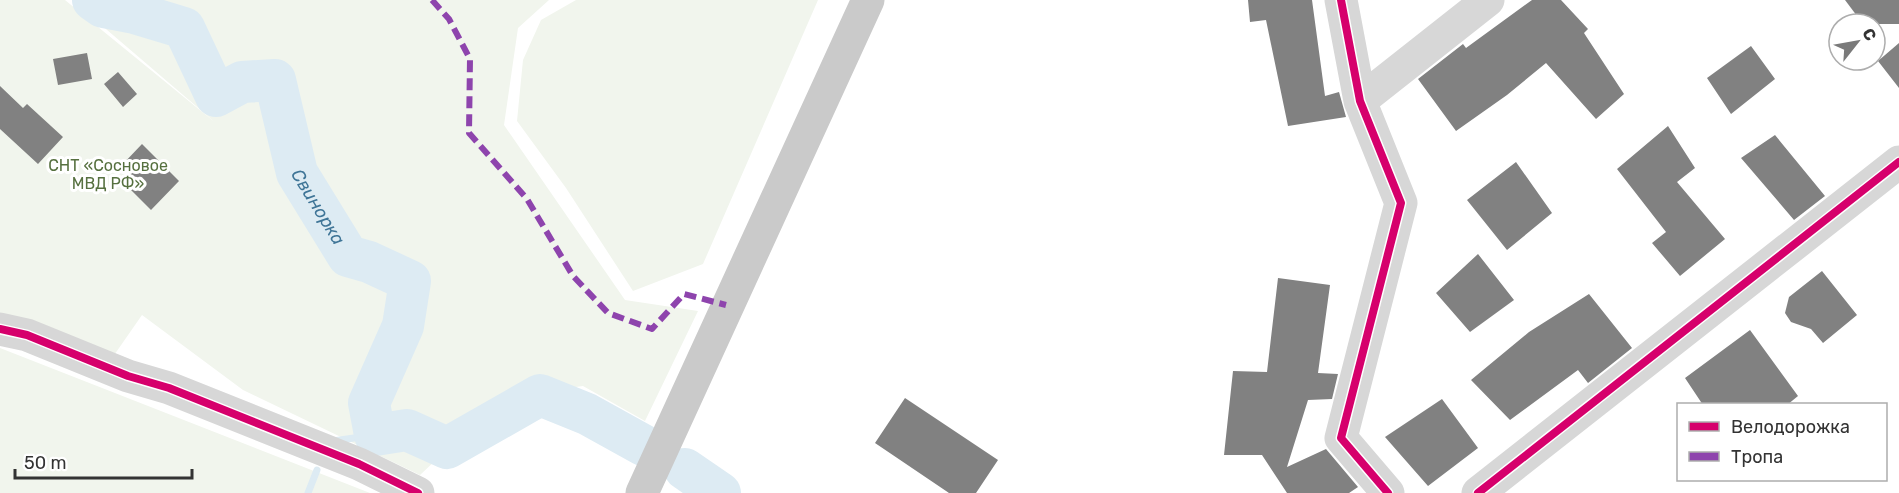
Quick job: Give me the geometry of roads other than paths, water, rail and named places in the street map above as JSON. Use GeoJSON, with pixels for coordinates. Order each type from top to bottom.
{"type":"FeatureCollection","features":[{"type":"Feature","properties":{"kind":"main road"},"geometry":{"type":"LineString","coordinates":[[642,493],[868,0]]}},
{"type":"Feature","properties":{"kind":"street"},"geometry":{"type":"LineString","coordinates":[[1341,0],[1360,101],[1401,203],[1341,438],[1388,493]]}},
{"type":"Feature","properties":{"kind":"street"},"geometry":{"type":"LineString","coordinates":[[1360,101],[1488,0]]}},
{"type":"Feature","properties":{"kind":"street"},"geometry":{"type":"LineString","coordinates":[[1478,493],[1899,162]]}},
{"type":"Feature","properties":{"kind":"street"},"geometry":{"type":"LineString","coordinates":[[0,329],[27,335],[128,376],[169,388],[359,464],[418,493]]}},
{"type":"Feature","properties":{"kind":"waterway","name":"Свинорка"},"geometry":{"type":"LineString","coordinates":[[93,0],[103,7],[134,13],[184,28],[216,96],[242,82],[275,80],[297,173],[348,256],[369,262],[410,281],[403,326],[369,403],[375,435],[407,430],[447,448],[540,395],[587,414],[643,445]]}},
{"type":"Feature","properties":{"kind":"waterway"},"geometry":{"type":"LineString","coordinates":[[333,441],[375,435]]}},
{"type":"Feature","properties":{"kind":"waterway","name":"Свинорка"},"geometry":{"type":"LineString","coordinates":[[685,469],[720,493]]}},
{"type":"Feature","properties":{"kind":"waterway"},"geometry":{"type":"LineString","coordinates":[[308,493],[317,470]]}},
{"type":"Feature","properties":{"kind":"park label","name":"СНТ «Сосновое МВД РФ»"},"geometry":{"type":"Point","coordinates":[108,174]}}]}
